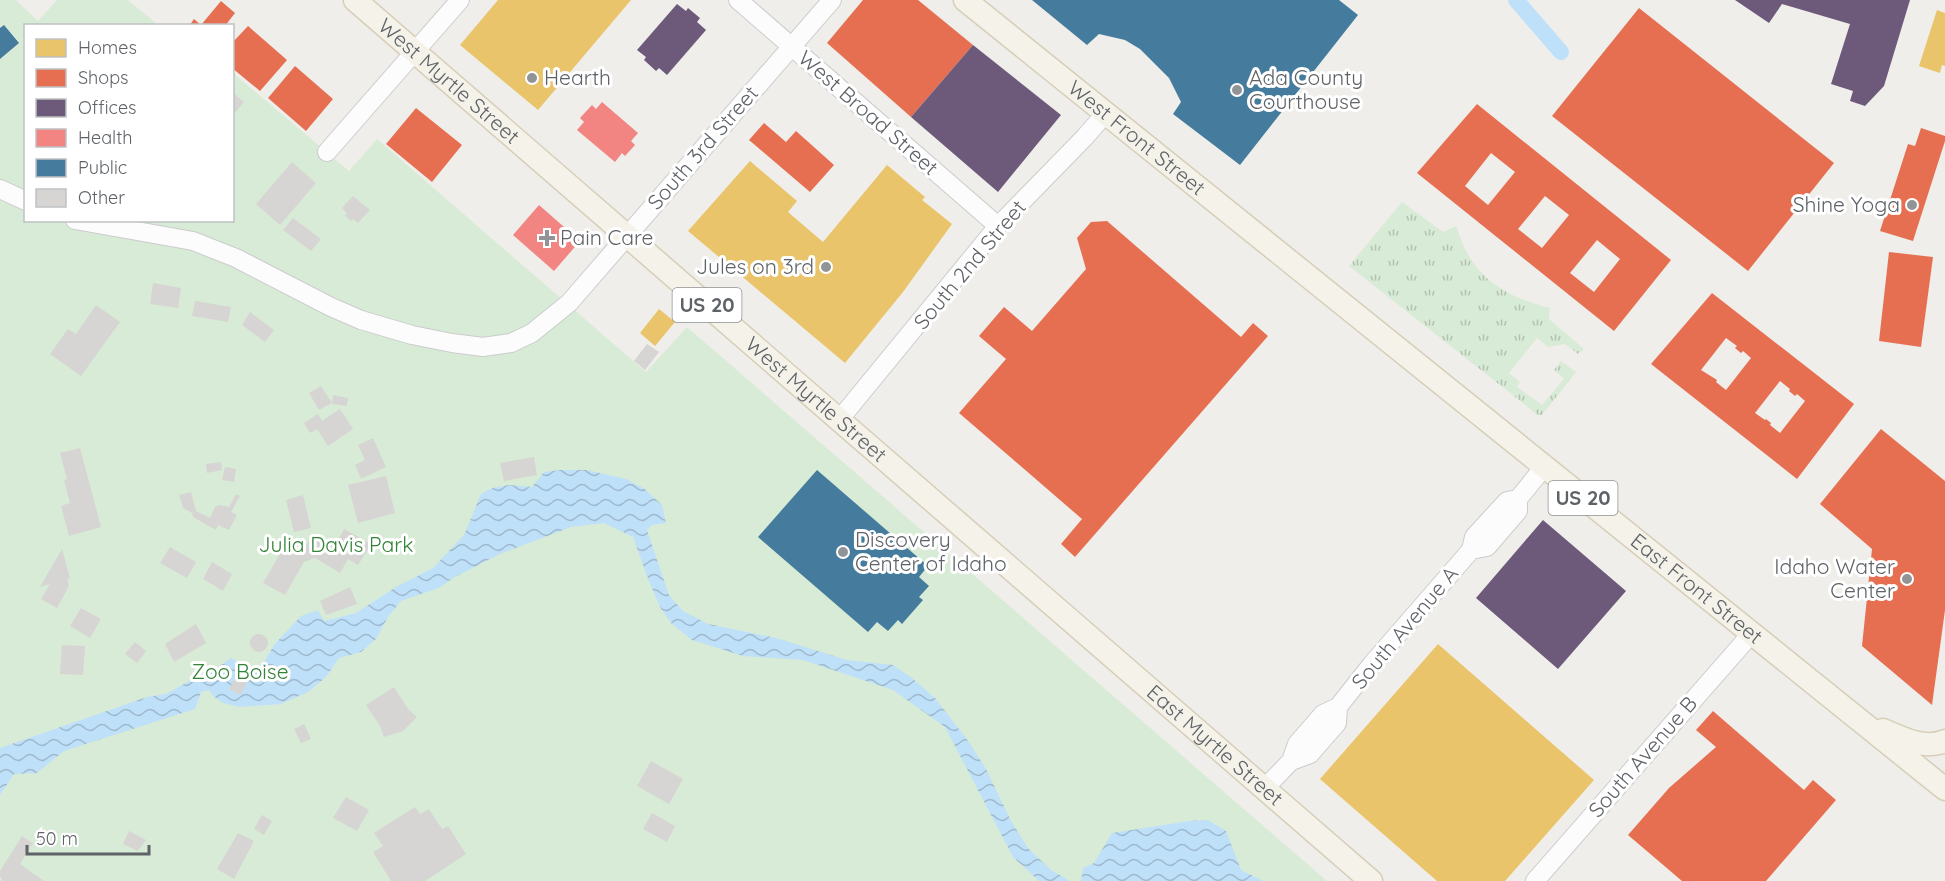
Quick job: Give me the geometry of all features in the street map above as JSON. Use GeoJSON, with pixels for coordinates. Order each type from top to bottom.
{"type":"FeatureCollection","features":[{"type":"Feature","properties":{"kind":"main road","name":"West Myrtle Street"},"geometry":{"type":"LineString","coordinates":[[355,0],[1059,610]]}},
{"type":"Feature","properties":{"kind":"main road","name":"West Front Street"},"geometry":{"type":"LineString","coordinates":[[965,0],[1307,276]]}},
{"type":"Feature","properties":{"kind":"main road","name":"East Front Street"},"geometry":{"type":"LineString","coordinates":[[1307,276],[1945,789]]}},
{"type":"Feature","properties":{"kind":"main road","name":"East Myrtle Street"},"geometry":{"type":"LineString","coordinates":[[1059,610],[1371,881]]}},
{"type":"Feature","properties":{"kind":"main road"},"geometry":{"type":"LineString","coordinates":[[1860,720],[1905,740],[1924,745],[1945,741]]}},
{"type":"Feature","properties":{"kind":"street"},"geometry":{"type":"LineString","coordinates":[[327,152],[460,0]]}},
{"type":"Feature","properties":{"kind":"street","name":"West Broad Street"},"geometry":{"type":"LineString","coordinates":[[738,0],[998,226]]}},
{"type":"Feature","properties":{"kind":"street","name":"South 3rd Street"},"geometry":{"type":"LineString","coordinates":[[86,222],[193,241],[237,258],[361,320],[412,335],[483,347],[511,343],[532,333],[569,303],[832,0]]}},
{"type":"Feature","properties":{"kind":"street","name":"South 2nd Street"},"geometry":{"type":"LineString","coordinates":[[839,420],[998,226],[1106,114]]}},
{"type":"Feature","properties":{"kind":"street"},"geometry":{"type":"LineString","coordinates":[[0,189],[24,200]]}},
{"type":"Feature","properties":{"kind":"street","name":"South Avenue A"},"geometry":{"type":"LineString","coordinates":[[1264,789],[1290,761],[1297,744],[1323,714],[1338,707],[1471,550],[1474,537],[1507,501],[1518,499],[1544,466]]}},
{"type":"Feature","properties":{"kind":"street","name":"South Avenue B"},"geometry":{"type":"LineString","coordinates":[[1535,881],[1752,633]]}},
{"type":"Feature","properties":{"kind":"green space","name":"Julia Davis Park"},"geometry":{"type":"Polygon","coordinates":[[[0,0],[16,0],[38,21],[57,0],[128,0],[157,24],[24,24],[24,222],[234,222],[234,74],[349,171],[377,139],[646,372],[687,327],[1327,881],[0,881],[0,0]]]}},
{"type":"Feature","properties":{"kind":"green space"},"geometry":{"type":"Polygon","coordinates":[[[1402,202],[1443,232],[1456,226],[1467,253],[1484,276],[1515,296],[1550,308],[1549,319],[1584,349],[1578,354],[1565,344],[1548,347],[1537,338],[1509,373],[1520,382],[1517,387],[1542,405],[1564,379],[1554,370],[1561,361],[1576,372],[1542,415],[1538,415],[1349,266],[1402,202]]]}},
{"type":"Feature","properties":{"kind":"water"},"geometry":{"type":"Polygon","coordinates":[[[587,470],[626,479],[645,489],[662,505],[666,523],[652,525],[647,530],[669,595],[683,611],[708,624],[776,638],[847,660],[893,665],[912,678],[935,698],[969,742],[1028,848],[1051,870],[1070,881],[1039,881],[1013,857],[945,727],[893,690],[803,660],[743,656],[692,640],[671,623],[660,607],[633,537],[604,523],[571,527],[500,554],[453,578],[441,587],[401,601],[388,617],[376,639],[361,652],[339,658],[326,677],[308,692],[281,704],[240,707],[223,703],[209,690],[201,692],[195,709],[64,751],[37,773],[14,774],[0,795],[0,748],[147,697],[166,694],[214,670],[231,658],[258,673],[274,645],[301,616],[318,610],[324,621],[356,613],[396,587],[433,568],[464,535],[481,494],[492,488],[509,485],[532,487],[544,472],[587,470]]]}},
{"type":"Feature","properties":{"kind":"water"},"geometry":{"type":"Polygon","coordinates":[[[1208,820],[1226,831],[1241,870],[1263,881],[1081,881],[1083,868],[1094,863],[1112,833],[1208,820]]]}},
{"type":"Feature","properties":{"kind":"building: Homes","name":"Hearth"},"geometry":{"type":"Polygon","coordinates":[[[498,0],[631,0],[538,110],[460,45],[498,0]]]}},
{"type":"Feature","properties":{"kind":"building: Homes"},"geometry":{"type":"Polygon","coordinates":[[[1937,10],[1945,13],[1945,66],[1942,65],[1940,73],[1919,66],[1937,10]]]}},
{"type":"Feature","properties":{"kind":"building: Homes","name":"Jules on 3rd"},"geometry":{"type":"Polygon","coordinates":[[[750,161],[797,201],[788,212],[823,242],[887,165],[925,197],[922,200],[952,224],[903,292],[845,363],[688,231],[750,161]]]}},
{"type":"Feature","properties":{"kind":"building: Homes"},"geometry":{"type":"Polygon","coordinates":[[[659,309],[675,322],[655,346],[640,333],[659,309]]]}},
{"type":"Feature","properties":{"kind":"building: Homes"},"geometry":{"type":"Polygon","coordinates":[[[1438,644],[1594,780],[1505,881],[1437,881],[1320,779],[1438,644]]]}},
{"type":"Feature","properties":{"kind":"building: Shops"},"geometry":{"type":"Polygon","coordinates":[[[863,0],[918,0],[973,45],[911,117],[827,43],[863,0]]]}},
{"type":"Feature","properties":{"kind":"building: Shops"},"geometry":{"type":"Polygon","coordinates":[[[221,1],[235,13],[227,24],[202,24],[221,1]]]}},
{"type":"Feature","properties":{"kind":"building: Shops"},"geometry":{"type":"Polygon","coordinates":[[[1639,8],[1834,163],[1748,271],[1552,116],[1639,8]]]}},
{"type":"Feature","properties":{"kind":"building: Shops"},"geometry":{"type":"Polygon","coordinates":[[[194,19],[200,24],[190,24],[194,19]]]}},
{"type":"Feature","properties":{"kind":"building: Shops"},"geometry":{"type":"Polygon","coordinates":[[[248,26],[287,60],[260,91],[234,70],[234,41],[248,26]]]}},
{"type":"Feature","properties":{"kind":"building: Shops"},"geometry":{"type":"Polygon","coordinates":[[[295,66],[333,99],[306,131],[268,98],[295,66]]]}},
{"type":"Feature","properties":{"kind":"building: Shops"},"geometry":{"type":"Polygon","coordinates":[[[1477,104],[1671,260],[1614,331],[1417,173],[1477,104]],[[1491,153],[1465,186],[1488,205],[1515,172],[1491,153]],[[1545,196],[1518,229],[1542,248],[1569,215],[1545,196]],[[1597,240],[1570,273],[1594,292],[1620,259],[1597,240]]]}},
{"type":"Feature","properties":{"kind":"building: Shops"},"geometry":{"type":"Polygon","coordinates":[[[416,108],[462,145],[432,182],[386,144],[416,108]]]}},
{"type":"Feature","properties":{"kind":"building: Shops"},"geometry":{"type":"Polygon","coordinates":[[[764,123],[786,142],[796,131],[834,165],[810,192],[749,140],[764,123]]]}},
{"type":"Feature","properties":{"kind":"building: Shops"},"geometry":{"type":"Polygon","coordinates":[[[1921,128],[1945,136],[1945,141],[1913,241],[1880,231],[1908,144],[1915,146],[1921,128]]]}},
{"type":"Feature","properties":{"kind":"building: Shops"},"geometry":{"type":"Polygon","coordinates":[[[1107,221],[1241,337],[1253,323],[1268,336],[1075,557],[1061,544],[1082,519],[959,413],[1006,359],[979,336],[1004,307],[1032,331],[1086,269],[1077,238],[1091,222],[1107,221]]]}},
{"type":"Feature","properties":{"kind":"building: Shops"},"geometry":{"type":"Polygon","coordinates":[[[1889,252],[1933,257],[1921,347],[1879,341],[1889,252]]]}},
{"type":"Feature","properties":{"kind":"building: Shops"},"geometry":{"type":"Polygon","coordinates":[[[1712,293],[1854,404],[1797,479],[1651,364],[1712,293]],[[1726,338],[1701,370],[1717,380],[1716,382],[1726,390],[1751,358],[1743,351],[1741,353],[1735,348],[1737,346],[1726,338]],[[1780,381],[1755,413],[1771,423],[1770,425],[1780,433],[1805,401],[1797,394],[1795,396],[1780,381]]]}},
{"type":"Feature","properties":{"kind":"building: Shops","name":"Idaho Water Center"},"geometry":{"type":"Polygon","coordinates":[[[1881,429],[1945,481],[1945,610],[1932,705],[1862,646],[1872,549],[1820,504],[1881,429]]]}},
{"type":"Feature","properties":{"kind":"building: Shops"},"geometry":{"type":"Polygon","coordinates":[[[1713,711],[1804,790],[1813,780],[1836,800],[1766,881],[1682,881],[1628,835],[1669,788],[1716,747],[1696,730],[1713,711]]]}},
{"type":"Feature","properties":{"kind":"building: Offices"},"geometry":{"type":"Polygon","coordinates":[[[1735,0],[1910,0],[1884,86],[1865,106],[1850,101],[1853,91],[1831,84],[1850,24],[1782,4],[1769,23],[1735,0]]]}},
{"type":"Feature","properties":{"kind":"building: Offices"},"geometry":{"type":"Polygon","coordinates":[[[677,4],[686,11],[688,8],[700,18],[697,22],[706,30],[667,75],[659,68],[656,71],[644,60],[646,57],[637,50],[677,4]]]}},
{"type":"Feature","properties":{"kind":"building: Offices"},"geometry":{"type":"Polygon","coordinates":[[[973,45],[1061,115],[998,192],[911,117],[973,45]]]}},
{"type":"Feature","properties":{"kind":"building: Offices"},"geometry":{"type":"Polygon","coordinates":[[[1543,520],[1626,591],[1558,669],[1476,598],[1543,520]]]}},
{"type":"Feature","properties":{"kind":"building: Health"},"geometry":{"type":"Polygon","coordinates":[[[602,102],[638,133],[631,141],[635,145],[625,156],[622,153],[615,162],[577,130],[584,122],[580,118],[592,105],[596,109],[602,102]]]}},
{"type":"Feature","properties":{"kind":"building: Health","name":"Pain Care"},"geometry":{"type":"Polygon","coordinates":[[[539,205],[580,241],[554,271],[513,235],[539,205]]]}},
{"type":"Feature","properties":{"kind":"building: Public","name":"Ada County Courthouse"},"geometry":{"type":"Polygon","coordinates":[[[1032,0],[1339,0],[1358,15],[1240,165],[1173,114],[1181,102],[1169,78],[1140,49],[1125,40],[1099,34],[1087,45],[1032,0]]]}},
{"type":"Feature","properties":{"kind":"building: Public"},"geometry":{"type":"Polygon","coordinates":[[[4,25],[19,43],[0,59],[0,28],[4,25]]]}},
{"type":"Feature","properties":{"kind":"building: Public","name":"Discovery Center of Idaho"},"geometry":{"type":"Polygon","coordinates":[[[817,470],[928,566],[919,577],[929,586],[919,597],[923,600],[902,624],[898,620],[888,631],[877,622],[868,632],[758,537],[817,470]]]}},
{"type":"Feature","properties":{"kind":"building: Other"},"geometry":{"type":"Polygon","coordinates":[[[234,94],[244,102],[234,114],[234,94]]]}},
{"type":"Feature","properties":{"kind":"building: Other"},"geometry":{"type":"Polygon","coordinates":[[[292,162],[316,183],[280,225],[256,204],[292,162]]]}},
{"type":"Feature","properties":{"kind":"building: Other"},"geometry":{"type":"Polygon","coordinates":[[[353,196],[370,210],[358,223],[345,216],[347,213],[342,208],[353,196]]]}},
{"type":"Feature","properties":{"kind":"building: Other"},"geometry":{"type":"Polygon","coordinates":[[[293,218],[321,239],[311,251],[283,230],[293,218]]]}},
{"type":"Feature","properties":{"kind":"building: Other"},"geometry":{"type":"Polygon","coordinates":[[[153,283],[181,288],[178,308],[150,304],[153,283]]]}},
{"type":"Feature","properties":{"kind":"building: Other"},"geometry":{"type":"Polygon","coordinates":[[[195,301],[231,307],[228,322],[192,316],[195,301]]]}},
{"type":"Feature","properties":{"kind":"building: Other"},"geometry":{"type":"Polygon","coordinates":[[[96,305],[120,322],[81,376],[50,354],[68,329],[76,334],[96,305]]]}},
{"type":"Feature","properties":{"kind":"building: Other"},"geometry":{"type":"Polygon","coordinates":[[[250,312],[274,330],[265,342],[242,325],[250,312]]]}},
{"type":"Feature","properties":{"kind":"building: Other"},"geometry":{"type":"Polygon","coordinates":[[[647,344],[659,352],[645,370],[634,361],[647,344]]]}},
{"type":"Feature","properties":{"kind":"building: Other"},"geometry":{"type":"Polygon","coordinates":[[[321,386],[332,403],[319,410],[309,393],[321,386]]]}},
{"type":"Feature","properties":{"kind":"building: Other"},"geometry":{"type":"Polygon","coordinates":[[[333,395],[348,398],[347,406],[332,404],[333,395]]]}},
{"type":"Feature","properties":{"kind":"building: Other"},"geometry":{"type":"Polygon","coordinates":[[[340,409],[353,429],[328,446],[317,429],[310,433],[304,423],[318,414],[322,421],[340,409]]]}},
{"type":"Feature","properties":{"kind":"building: Other"},"geometry":{"type":"Polygon","coordinates":[[[373,438],[386,467],[361,479],[355,465],[365,460],[358,445],[373,438]]]}},
{"type":"Feature","properties":{"kind":"building: Other"},"geometry":{"type":"Polygon","coordinates":[[[80,448],[101,527],[69,536],[61,506],[70,503],[60,453],[80,448]]]}},
{"type":"Feature","properties":{"kind":"building: Other"},"geometry":{"type":"Polygon","coordinates":[[[534,457],[537,475],[504,481],[500,463],[534,457]]]}},
{"type":"Feature","properties":{"kind":"building: Other"},"geometry":{"type":"Polygon","coordinates":[[[221,462],[222,470],[207,473],[206,464],[221,462]]]}},
{"type":"Feature","properties":{"kind":"building: Other"},"geometry":{"type":"Polygon","coordinates":[[[225,467],[236,469],[234,482],[222,480],[225,467]]]}},
{"type":"Feature","properties":{"kind":"building: Other"},"geometry":{"type":"Polygon","coordinates":[[[386,476],[395,513],[358,523],[348,485],[386,476]]]}},
{"type":"Feature","properties":{"kind":"building: Other"},"geometry":{"type":"Polygon","coordinates":[[[191,492],[196,511],[210,518],[215,507],[220,505],[229,507],[236,494],[240,496],[231,512],[237,515],[229,530],[218,525],[216,530],[193,517],[192,513],[183,508],[179,495],[191,492]]]}},
{"type":"Feature","properties":{"kind":"building: Other"},"geometry":{"type":"Polygon","coordinates":[[[303,495],[311,528],[294,532],[286,500],[303,495]]]}},
{"type":"Feature","properties":{"kind":"building: Other"},"geometry":{"type":"Polygon","coordinates":[[[344,529],[371,544],[358,565],[348,559],[340,573],[315,558],[304,562],[285,595],[263,583],[287,542],[303,551],[312,535],[325,543],[327,539],[336,544],[344,529]]]}},
{"type":"Feature","properties":{"kind":"building: Other"},"geometry":{"type":"Polygon","coordinates":[[[170,547],[196,562],[187,578],[160,563],[170,547]]]}},
{"type":"Feature","properties":{"kind":"building: Other"},"geometry":{"type":"Polygon","coordinates":[[[62,549],[70,578],[67,579],[69,586],[57,608],[41,599],[50,584],[40,587],[62,549]]]}},
{"type":"Feature","properties":{"kind":"building: Other"},"geometry":{"type":"Polygon","coordinates":[[[212,562],[232,574],[223,591],[203,579],[212,562]]]}},
{"type":"Feature","properties":{"kind":"building: Other"},"geometry":{"type":"Polygon","coordinates":[[[350,587],[357,604],[326,615],[320,601],[350,587]]]}},
{"type":"Feature","properties":{"kind":"building: Other"},"geometry":{"type":"Polygon","coordinates":[[[81,608],[101,619],[90,638],[70,626],[81,608]]]}},
{"type":"Feature","properties":{"kind":"building: Other"},"geometry":{"type":"Polygon","coordinates":[[[196,624],[206,643],[174,662],[165,644],[196,624]]]}},
{"type":"Feature","properties":{"kind":"building: Other"},"geometry":{"type":"Polygon","coordinates":[[[259,634],[265,637],[268,643],[265,649],[259,652],[253,649],[250,643],[253,637],[259,634]]]}},
{"type":"Feature","properties":{"kind":"building: Other"},"geometry":{"type":"Polygon","coordinates":[[[135,642],[146,651],[137,663],[125,654],[135,642]]]}},
{"type":"Feature","properties":{"kind":"building: Other"},"geometry":{"type":"Polygon","coordinates":[[[62,645],[85,646],[83,675],[60,674],[62,645]]]}},
{"type":"Feature","properties":{"kind":"building: Other"},"geometry":{"type":"Polygon","coordinates":[[[236,677],[247,683],[240,695],[229,689],[236,677]]]}},
{"type":"Feature","properties":{"kind":"building: Other"},"geometry":{"type":"Polygon","coordinates":[[[394,687],[408,709],[417,717],[403,731],[384,737],[380,726],[366,705],[394,687]]]}},
{"type":"Feature","properties":{"kind":"building: Other"},"geometry":{"type":"Polygon","coordinates":[[[304,724],[311,739],[301,743],[294,729],[304,724]]]}},
{"type":"Feature","properties":{"kind":"building: Other"},"geometry":{"type":"Polygon","coordinates":[[[651,761],[683,779],[669,804],[637,786],[651,761]]]}},
{"type":"Feature","properties":{"kind":"building: Other"},"geometry":{"type":"Polygon","coordinates":[[[346,797],[369,810],[357,831],[333,818],[346,797]]]}},
{"type":"Feature","properties":{"kind":"building: Other"},"geometry":{"type":"Polygon","coordinates":[[[415,807],[420,814],[429,809],[442,829],[448,826],[466,854],[425,881],[391,881],[373,852],[383,846],[374,833],[415,807]]]}},
{"type":"Feature","properties":{"kind":"building: Other"},"geometry":{"type":"Polygon","coordinates":[[[652,813],[675,826],[667,842],[643,829],[652,813]]]}},
{"type":"Feature","properties":{"kind":"building: Other"},"geometry":{"type":"Polygon","coordinates":[[[262,815],[272,821],[264,835],[254,829],[262,815]]]}},
{"type":"Feature","properties":{"kind":"building: Other"},"geometry":{"type":"Polygon","coordinates":[[[129,831],[146,840],[138,851],[123,844],[129,831]]]}},
{"type":"Feature","properties":{"kind":"building: Other"},"geometry":{"type":"Polygon","coordinates":[[[238,833],[254,841],[234,879],[217,869],[238,833]]]}},
{"type":"Feature","properties":{"kind":"building: Other"},"geometry":{"type":"Polygon","coordinates":[[[22,836],[33,843],[20,864],[44,881],[1,881],[0,871],[22,836]]]}},
{"type":"Feature","properties":{"kind":"waterway"},"geometry":{"type":"LineString","coordinates":[[1516,0],[1561,52]]}},
{"type":"Feature","properties":{"kind":"place","name":"Hearth"},"geometry":{"type":"Point","coordinates":[532,78]}},
{"type":"Feature","properties":{"kind":"place","name":"Ada County Courthouse"},"geometry":{"type":"Point","coordinates":[1237,90]}},
{"type":"Feature","properties":{"kind":"place","name":"Shine Yoga"},"geometry":{"type":"Point","coordinates":[1912,205]}},
{"type":"Feature","properties":{"kind":"place","name":"Pain Care"},"geometry":{"type":"Point","coordinates":[547,238]}},
{"type":"Feature","properties":{"kind":"place","name":"Jules on 3rd"},"geometry":{"type":"Point","coordinates":[826,267]}},
{"type":"Feature","properties":{"kind":"place","name":"Discovery Center of Idaho"},"geometry":{"type":"Point","coordinates":[843,552]}},
{"type":"Feature","properties":{"kind":"place","name":"Idaho Water Center"},"geometry":{"type":"Point","coordinates":[1907,579]}},
{"type":"Feature","properties":{"kind":"park label","name":"Zoo Boise"},"geometry":{"type":"Point","coordinates":[240,672]}}]}
